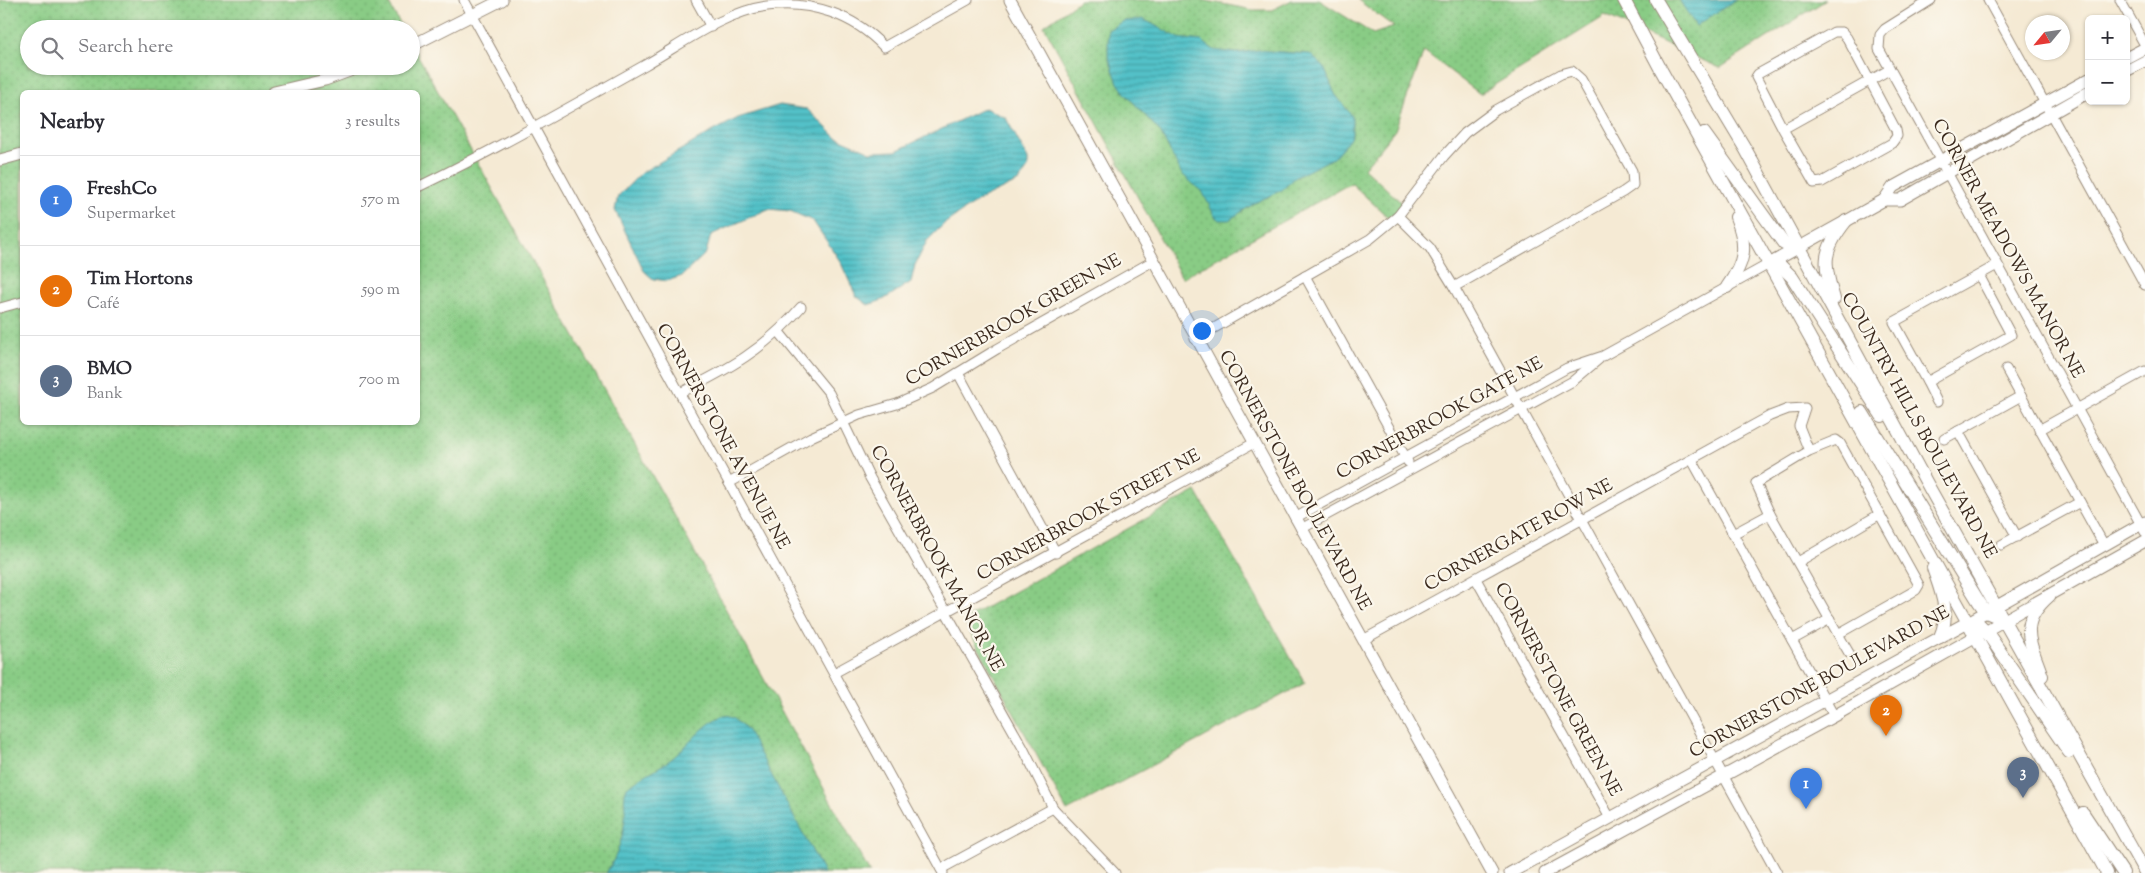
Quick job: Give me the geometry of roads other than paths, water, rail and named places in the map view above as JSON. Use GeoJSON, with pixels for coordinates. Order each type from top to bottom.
{"type":"FeatureCollection","features":[{"type":"Feature","properties":{"kind":"main road"},"geometry":{"type":"LineString","coordinates":[[1624,0],[1969,621],[1977,622],[2052,773],[2107,873]]}},
{"type":"Feature","properties":{"kind":"main road","name":"COUNTRY HILLS BOULEVARD NE"},"geometry":{"type":"LineString","coordinates":[[1656,0],[1746,150],[1930,490],[1992,609],[2005,620],[2145,872]]}},
{"type":"Feature","properties":{"kind":"main road"},"geometry":{"type":"LineString","coordinates":[[1679,102],[1695,120],[1784,244],[1799,247]]}},
{"type":"Feature","properties":{"kind":"main road"},"geometry":{"type":"LineString","coordinates":[[1718,171],[1741,230],[1744,247],[1742,261],[1727,287]]}},
{"type":"Feature","properties":{"kind":"main road"},"geometry":{"type":"LineString","coordinates":[[1843,328],[1828,280],[1826,262],[1828,246],[1846,221]]}},
{"type":"Feature","properties":{"kind":"main road"},"geometry":{"type":"LineString","coordinates":[[1769,264],[1780,264],[1792,277],[1930,490]]}},
{"type":"Feature","properties":{"kind":"main road"},"geometry":{"type":"LineString","coordinates":[[1823,360],[1862,414],[1992,609]]}},
{"type":"Feature","properties":{"kind":"main road"},"geometry":{"type":"LineString","coordinates":[[1923,538],[1945,609],[1945,625],[1940,637]]}},
{"type":"Feature","properties":{"kind":"main road"},"geometry":{"type":"LineString","coordinates":[[2049,596],[2036,607],[2029,626],[2032,645],[2052,707]]}},
{"type":"Feature","properties":{"kind":"main road"},"geometry":{"type":"LineString","coordinates":[[1982,634],[2116,820]]}},
{"type":"Feature","properties":{"kind":"main road"},"geometry":{"type":"LineString","coordinates":[[2052,773],[2074,800],[2123,873]]}},
{"type":"Feature","properties":{"kind":"street","name":"CORNERSTONE AVENUE NE"},"geometry":{"type":"LineString","coordinates":[[464,0],[942,871]]}},
{"type":"Feature","properties":{"kind":"street"},"geometry":{"type":"LineString","coordinates":[[420,42],[502,0]]}},
{"type":"Feature","properties":{"kind":"street"},"geometry":{"type":"LineString","coordinates":[[696,0],[711,27]]}},
{"type":"Feature","properties":{"kind":"street"},"geometry":{"type":"LineString","coordinates":[[420,186],[533,127],[711,27],[744,11],[788,4],[837,14],[866,30],[884,47],[968,0]]}},
{"type":"Feature","properties":{"kind":"street","name":"CORNERSTONE BOULEVARD NE"},"geometry":{"type":"LineString","coordinates":[[1010,0],[1195,339],[1492,873]]}},
{"type":"Feature","properties":{"kind":"street","name":"CORNER MEADOWS MANOR NE"},"geometry":{"type":"LineString","coordinates":[[1930,0],[1880,35],[1879,49],[1997,265],[2144,526]]}},
{"type":"Feature","properties":{"kind":"street"},"geometry":{"type":"LineString","coordinates":[[1988,0],[2145,285]]}},
{"type":"Feature","properties":{"kind":"street"},"geometry":{"type":"LineString","coordinates":[[2120,0],[2145,46],[2130,55]]}},
{"type":"Feature","properties":{"kind":"street"},"geometry":{"type":"LineString","coordinates":[[1838,31],[1847,38],[1896,130],[1897,136],[1892,143],[1822,182],[1814,183],[1783,129],[1756,80],[1758,74],[1838,31]]}},
{"type":"Feature","properties":{"kind":"street"},"geometry":{"type":"LineString","coordinates":[[2130,69],[2145,61]]}},
{"type":"Feature","properties":{"kind":"street"},"geometry":{"type":"LineString","coordinates":[[1783,129],[1889,70]]}},
{"type":"Feature","properties":{"kind":"street"},"geometry":{"type":"LineString","coordinates":[[1195,339],[1362,244],[1398,216],[1444,156],[1480,121],[1561,74],[1572,71],[1577,74],[1632,170],[1633,184],[1624,192],[1454,287]]}},
{"type":"Feature","properties":{"kind":"street"},"geometry":{"type":"LineString","coordinates":[[282,90],[339,75]]}},
{"type":"Feature","properties":{"kind":"street"},"geometry":{"type":"LineString","coordinates":[[1884,200],[1900,200],[1947,174],[2048,109],[2085,82]]}},
{"type":"Feature","properties":{"kind":"street"},"geometry":{"type":"LineString","coordinates":[[1769,264],[1884,200],[1893,187],[1940,161],[2048,109],[2085,94]]}},
{"type":"Feature","properties":{"kind":"street"},"geometry":{"type":"LineString","coordinates":[[0,160],[20,155]]}},
{"type":"Feature","properties":{"kind":"street"},"geometry":{"type":"LineString","coordinates":[[1398,216],[1430,248],[1454,287],[1777,873]]}},
{"type":"Feature","properties":{"kind":"street","name":"CORNERBROOK GREEN NE"},"geometry":{"type":"LineString","coordinates":[[729,483],[812,437],[859,415],[914,398],[1153,261]]}},
{"type":"Feature","properties":{"kind":"street","name":"CORNERBROOK GATE NE"},"geometry":{"type":"LineString","coordinates":[[1302,529],[1412,469],[1517,403],[1567,368],[1603,356],[1769,264]]}},
{"type":"Feature","properties":{"kind":"street"},"geometry":{"type":"LineString","coordinates":[[1936,402],[1894,322],[1997,265]]}},
{"type":"Feature","properties":{"kind":"street"},"geometry":{"type":"LineString","coordinates":[[1927,382],[2011,335],[1979,275]]}},
{"type":"Feature","properties":{"kind":"street"},"geometry":{"type":"LineString","coordinates":[[1305,276],[1412,469]]}},
{"type":"Feature","properties":{"kind":"street"},"geometry":{"type":"LineString","coordinates":[[0,308],[20,303]]}},
{"type":"Feature","properties":{"kind":"street"},"geometry":{"type":"LineString","coordinates":[[680,394],[723,372],[779,332],[801,307]]}},
{"type":"Feature","properties":{"kind":"street","name":"CORNERBROOK MANOR NE"},"geometry":{"type":"LineString","coordinates":[[779,332],[829,393],[870,478],[1022,748],[1052,808],[1115,873]]}},
{"type":"Feature","properties":{"kind":"street","name":"CORNERBROOK GATE NE"},"geometry":{"type":"LineString","coordinates":[[1295,518],[1405,457],[1517,403],[1573,381],[1603,356]]}},
{"type":"Feature","properties":{"kind":"street"},"geometry":{"type":"LineString","coordinates":[[2006,370],[2104,545]]}},
{"type":"Feature","properties":{"kind":"street"},"geometry":{"type":"LineString","coordinates":[[2040,430],[2145,372]]}},
{"type":"Feature","properties":{"kind":"street"},"geometry":{"type":"LineString","coordinates":[[958,373],[1056,553]]}},
{"type":"Feature","properties":{"kind":"street"},"geometry":{"type":"LineString","coordinates":[[1944,439],[2021,396]]}},
{"type":"Feature","properties":{"kind":"street","name":"CORNERGATE ROW NE"},"geometry":{"type":"LineString","coordinates":[[1363,640],[1770,416],[1788,409],[1806,408],[1799,426],[1809,451]]}},
{"type":"Feature","properties":{"kind":"street"},"geometry":{"type":"LineString","coordinates":[[1958,431],[2017,537]]}},
{"type":"Feature","properties":{"kind":"street"},"geometry":{"type":"LineString","coordinates":[[1838,634],[1916,590],[1919,585],[1840,443],[1836,440],[1809,451],[1756,483],[1770,514],[1798,562],[1838,634],[1849,653]]}},
{"type":"Feature","properties":{"kind":"street","name":"CORNERBROOK STREET NE"},"geometry":{"type":"LineString","coordinates":[[834,673],[946,614],[1254,443]]}},
{"type":"Feature","properties":{"kind":"street"},"geometry":{"type":"LineString","coordinates":[[1692,460],[1834,716]]}},
{"type":"Feature","properties":{"kind":"street"},"geometry":{"type":"LineString","coordinates":[[2002,545],[2080,502]]}},
{"type":"Feature","properties":{"kind":"street"},"geometry":{"type":"LineString","coordinates":[[1733,534],[1770,514]]}},
{"type":"Feature","properties":{"kind":"street"},"geometry":{"type":"LineString","coordinates":[[1798,562],[1880,514]]}},
{"type":"Feature","properties":{"kind":"street","name":"CORNERSTONE BOULEVARD NE"},"geometry":{"type":"LineString","coordinates":[[1510,873],[1992,609],[2104,545],[2144,526]]}},
{"type":"Feature","properties":{"kind":"street","name":"CORNERSTONE BOULEVARD NE"},"geometry":{"type":"LineString","coordinates":[[1544,873],[1834,716],[2145,541]]}},
{"type":"Feature","properties":{"kind":"street","name":"CORNERSTONE GREEN NE"},"geometry":{"type":"LineString","coordinates":[[1476,579],[1610,818]]}},
{"type":"Feature","properties":{"kind":"street"},"geometry":{"type":"LineString","coordinates":[[1792,640],[1830,619]]}},
{"type":"Feature","properties":{"kind":"street"},"geometry":{"type":"LineString","coordinates":[[942,871],[1052,808]]}},
{"type":"Feature","properties":{"kind":"water"},"geometry":{"type":"Polygon","coordinates":[[[1679,0],[1736,0],[1696,26],[1679,0]]]}},
{"type":"Feature","properties":{"kind":"water"},"geometry":{"type":"Polygon","coordinates":[[[1143,19],[1179,38],[1202,41],[1214,50],[1237,53],[1258,50],[1310,54],[1324,67],[1335,94],[1352,116],[1352,134],[1349,140],[1333,158],[1296,177],[1282,190],[1255,203],[1229,220],[1220,220],[1215,217],[1203,193],[1181,173],[1160,132],[1118,83],[1108,56],[1108,30],[1123,21],[1143,19]]]}},
{"type":"Feature","properties":{"kind":"water"},"geometry":{"type":"Polygon","coordinates":[[[780,105],[807,109],[836,137],[871,152],[896,151],[985,108],[1006,118],[1028,159],[1028,168],[1019,181],[979,200],[944,224],[927,241],[915,265],[911,282],[883,300],[868,305],[856,296],[840,261],[813,221],[790,211],[768,209],[711,235],[706,253],[682,276],[667,281],[653,279],[644,271],[615,210],[618,196],[641,173],[708,134],[738,118],[780,105]]]}},
{"type":"Feature","properties":{"kind":"water"},"geometry":{"type":"Polygon","coordinates":[[[727,715],[734,717],[747,729],[824,873],[606,873],[616,854],[623,833],[625,818],[624,799],[627,787],[677,755],[711,722],[727,715]]]}},
{"type":"Feature","properties":{"kind":"place","name":"Tim Hortons"},"geometry":{"type":"Point","coordinates":[1886,736]}},
{"type":"Feature","properties":{"kind":"place","name":"BMO"},"geometry":{"type":"Point","coordinates":[2023,798]}},
{"type":"Feature","properties":{"kind":"place","name":"FreshCo"},"geometry":{"type":"Point","coordinates":[1806,809]}}]}
